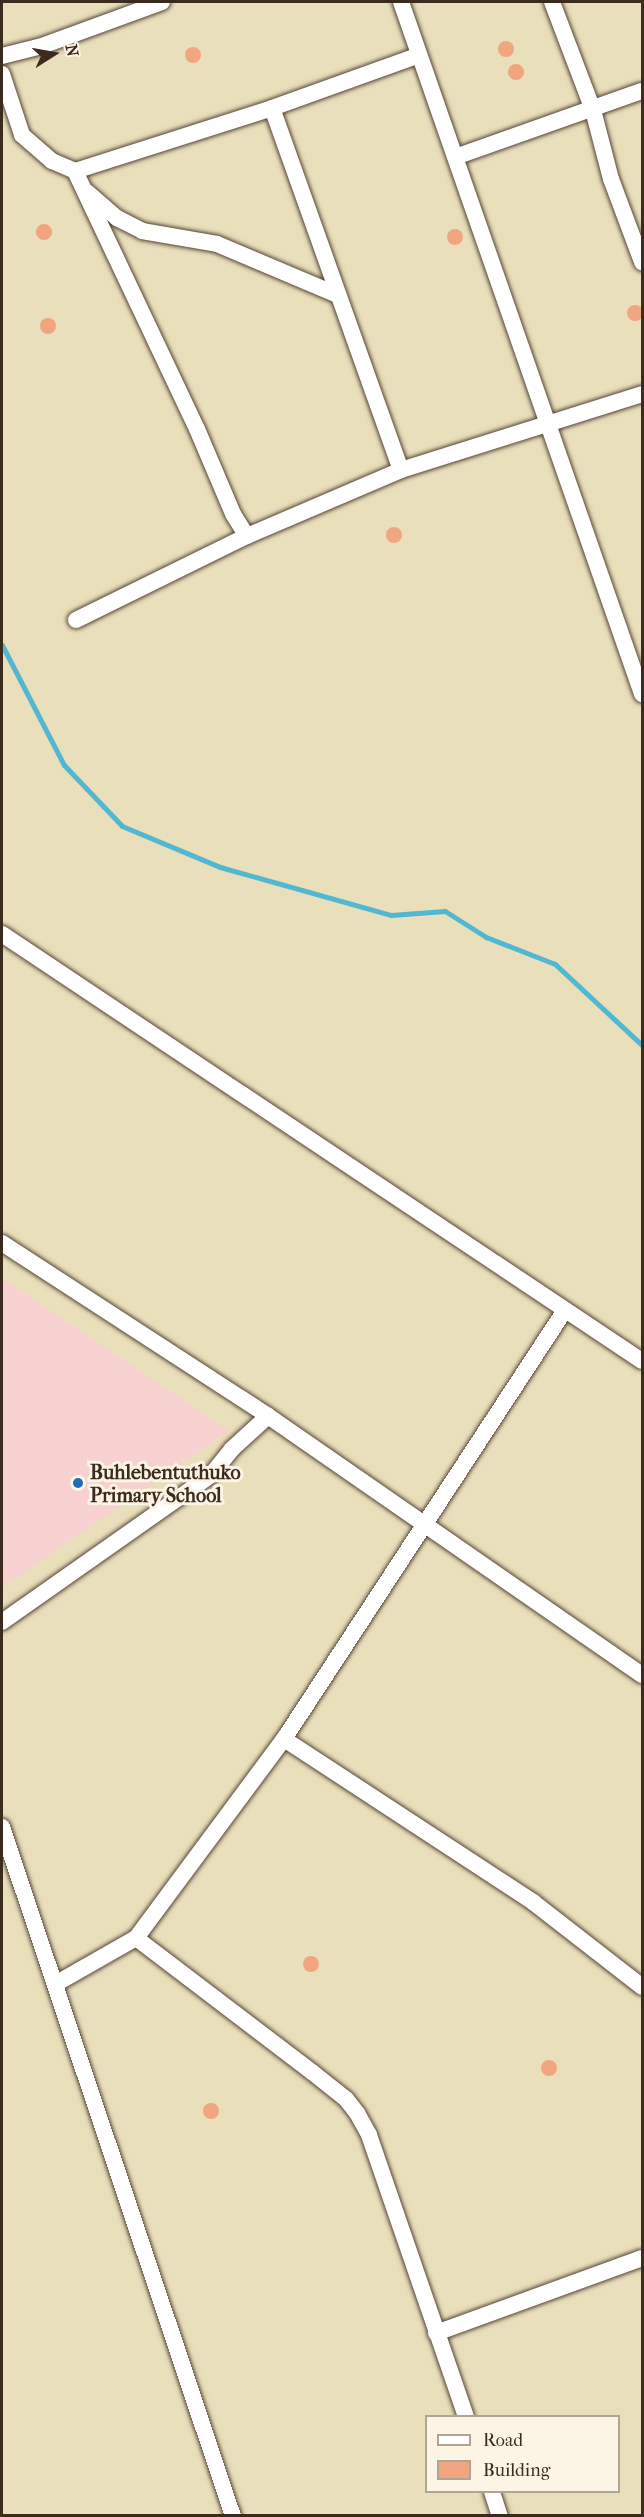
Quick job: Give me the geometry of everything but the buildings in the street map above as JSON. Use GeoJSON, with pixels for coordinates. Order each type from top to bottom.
{"type":"FeatureCollection","features":[{"type":"Feature","properties":{"kind":"street"},"geometry":{"type":"LineString","coordinates":[[2,56],[39,47],[162,2]]}},
{"type":"Feature","properties":{"kind":"street"},"geometry":{"type":"LineString","coordinates":[[401,2],[458,156],[642,694]]}},
{"type":"Feature","properties":{"kind":"street"},"geometry":{"type":"LineString","coordinates":[[552,2],[593,110],[611,179],[642,262]]}},
{"type":"Feature","properties":{"kind":"street"},"geometry":{"type":"LineString","coordinates":[[75,171],[272,108],[419,55]]}},
{"type":"Feature","properties":{"kind":"street"},"geometry":{"type":"LineString","coordinates":[[2,74],[22,135],[52,161],[75,171],[246,536]]}},
{"type":"Feature","properties":{"kind":"street"},"geometry":{"type":"LineString","coordinates":[[458,156],[642,91]]}},
{"type":"Feature","properties":{"kind":"street"},"geometry":{"type":"LineString","coordinates":[[272,108],[401,470]]}},
{"type":"Feature","properties":{"kind":"street"},"geometry":{"type":"LineString","coordinates":[[84,189],[117,218],[142,231],[217,244],[338,295]]}},
{"type":"Feature","properties":{"kind":"street"},"geometry":{"type":"LineString","coordinates":[[76,620],[246,536],[401,470],[642,394]]}},
{"type":"Feature","properties":{"kind":"street"},"geometry":{"type":"LineString","coordinates":[[2,934],[642,1361]]}},
{"type":"Feature","properties":{"kind":"street"},"geometry":{"type":"LineString","coordinates":[[2,1243],[268,1416],[642,1675]]}},
{"type":"Feature","properties":{"kind":"street"},"geometry":{"type":"LineString","coordinates":[[57,1983],[136,1938],[284,1738],[427,1525],[565,1310]]}},
{"type":"Feature","properties":{"kind":"street"},"geometry":{"type":"LineString","coordinates":[[2,1622],[211,1475],[232,1449],[268,1416]]}},
{"type":"Feature","properties":{"kind":"street"},"geometry":{"type":"LineString","coordinates":[[284,1738],[533,1902],[642,1987]]}},
{"type":"Feature","properties":{"kind":"street"},"geometry":{"type":"LineString","coordinates":[[2,1827],[57,1983],[233,2516]]}},
{"type":"Feature","properties":{"kind":"street"},"geometry":{"type":"LineString","coordinates":[[136,1938],[312,2072],[357,2113],[369,2135],[466,2415]]}},
{"type":"Feature","properties":{"kind":"street"},"geometry":{"type":"LineString","coordinates":[[436,2333],[642,2258]]}},
{"type":"Feature","properties":{"kind":"street"},"geometry":{"type":"LineString","coordinates":[[492,2493],[500,2516]]}},
{"type":"Feature","properties":{"kind":"shaded area","name":"Buhlebentuthuko Primary School"},"geometry":{"type":"Polygon","coordinates":[[[2,1278],[229,1431],[2,1588],[2,1278]]]}},
{"type":"Feature","properties":{"kind":"waterway"},"geometry":{"type":"LineString","coordinates":[[2,645],[64,765],[122,826],[220,867],[391,915],[445,911],[486,937],[555,964],[642,1045]]}},
{"type":"Feature","properties":{"kind":"place","name":"Buhlebentuthuko Primary School"},"geometry":{"type":"Point","coordinates":[78,1483]}}]}
